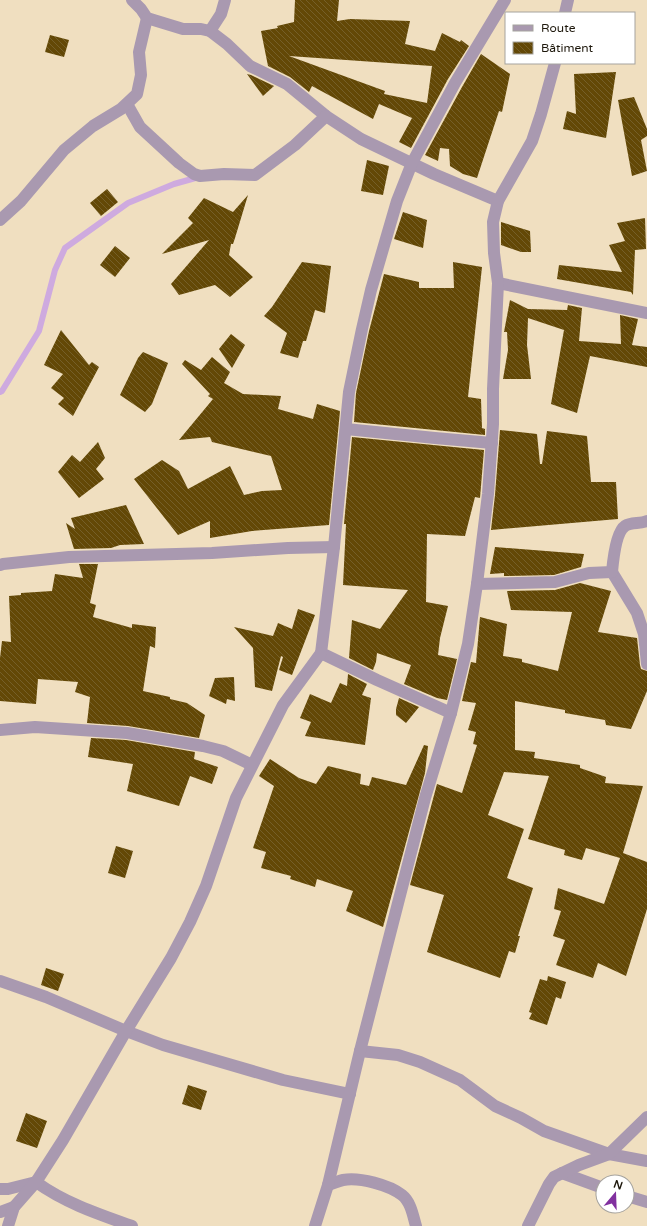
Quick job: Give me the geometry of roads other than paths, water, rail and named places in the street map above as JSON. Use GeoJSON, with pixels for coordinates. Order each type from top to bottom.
{"type":"FeatureCollection","features":[{"type":"Feature","properties":{"kind":"street"},"geometry":{"type":"LineString","coordinates":[[132,0],[147,18],[183,29],[201,29],[210,31],[227,44],[250,66],[286,84],[326,116],[361,139],[434,174],[498,200]]}},
{"type":"Feature","properties":{"kind":"street"},"geometry":{"type":"LineString","coordinates":[[210,31],[221,14],[225,0]]}},
{"type":"Feature","properties":{"kind":"street"},"geometry":{"type":"LineString","coordinates":[[8,1226],[14,1207],[36,1182],[63,1140],[126,1031],[171,958],[190,922],[206,886],[236,798],[252,765],[283,705],[321,653],[334,547],[349,392],[371,290],[398,201],[412,163],[455,83],[505,0]]}},
{"type":"Feature","properties":{"kind":"street"},"geometry":{"type":"LineString","coordinates":[[565,12],[568,0]]}},
{"type":"Feature","properties":{"kind":"street"},"geometry":{"type":"LineString","coordinates":[[0,220],[21,201],[64,150],[94,126],[121,109],[137,94],[141,75],[139,52],[147,18]]}},
{"type":"Feature","properties":{"kind":"street"},"geometry":{"type":"LineString","coordinates":[[315,1226],[328,1185],[360,1051],[425,798],[451,713],[468,644],[477,584],[492,443],[498,283],[494,253],[493,222],[498,200],[532,141],[555,64]]}},
{"type":"Feature","properties":{"kind":"street"},"geometry":{"type":"LineString","coordinates":[[127,104],[140,127],[180,163],[194,174],[200,176],[224,174],[255,175],[294,145],[326,116]]}},
{"type":"Feature","properties":{"kind":"street"},"geometry":{"type":"LineString","coordinates":[[498,283],[647,313]]}},
{"type":"Feature","properties":{"kind":"street"},"geometry":{"type":"LineString","coordinates":[[346,429],[492,443]]}},
{"type":"Feature","properties":{"kind":"street"},"geometry":{"type":"LineString","coordinates":[[647,521],[625,526],[622,530],[616,547],[612,572],[637,613],[644,634],[647,664]]}},
{"type":"Feature","properties":{"kind":"street"},"geometry":{"type":"LineString","coordinates":[[0,565],[69,557],[212,553],[288,548],[334,547]]}},
{"type":"Feature","properties":{"kind":"street"},"geometry":{"type":"LineString","coordinates":[[477,584],[555,582],[589,574],[612,572]]}},
{"type":"Feature","properties":{"kind":"street"},"geometry":{"type":"LineString","coordinates":[[321,653],[451,713]]}},
{"type":"Feature","properties":{"kind":"street"},"geometry":{"type":"LineString","coordinates":[[0,730],[35,726],[126,733],[203,746],[223,751],[252,765]]}},
{"type":"Feature","properties":{"kind":"street"},"geometry":{"type":"LineString","coordinates":[[0,981],[46,997],[126,1031],[163,1044],[283,1080],[350,1094]]}},
{"type":"Feature","properties":{"kind":"street"},"geometry":{"type":"LineString","coordinates":[[360,1051],[398,1055],[420,1062],[460,1080],[495,1106],[544,1131],[609,1154],[647,1161]]}},
{"type":"Feature","properties":{"kind":"street"},"geometry":{"type":"LineString","coordinates":[[528,1226],[548,1184],[554,1177],[609,1154],[647,1117]]}},
{"type":"Feature","properties":{"kind":"street"},"geometry":{"type":"LineString","coordinates":[[562,1173],[595,1185]]}},
{"type":"Feature","properties":{"kind":"street"},"geometry":{"type":"LineString","coordinates":[[328,1185],[344,1180],[362,1180],[386,1187],[403,1196],[412,1210],[416,1226]]}},
{"type":"Feature","properties":{"kind":"street"},"geometry":{"type":"LineString","coordinates":[[0,1189],[36,1182],[75,1205],[132,1226]]}},
{"type":"Feature","properties":{"kind":"street"},"geometry":{"type":"LineString","coordinates":[[635,1198],[647,1202]]}},
{"type":"Feature","properties":{"kind":"street"},"geometry":{"type":"LineString","coordinates":[[0,1212],[14,1207]]}},
{"type":"Feature","properties":{"kind":"waterway"},"geometry":{"type":"LineString","coordinates":[[0,392],[39,331],[55,270],[65,248],[128,203],[174,184],[199,177]]}}]}
